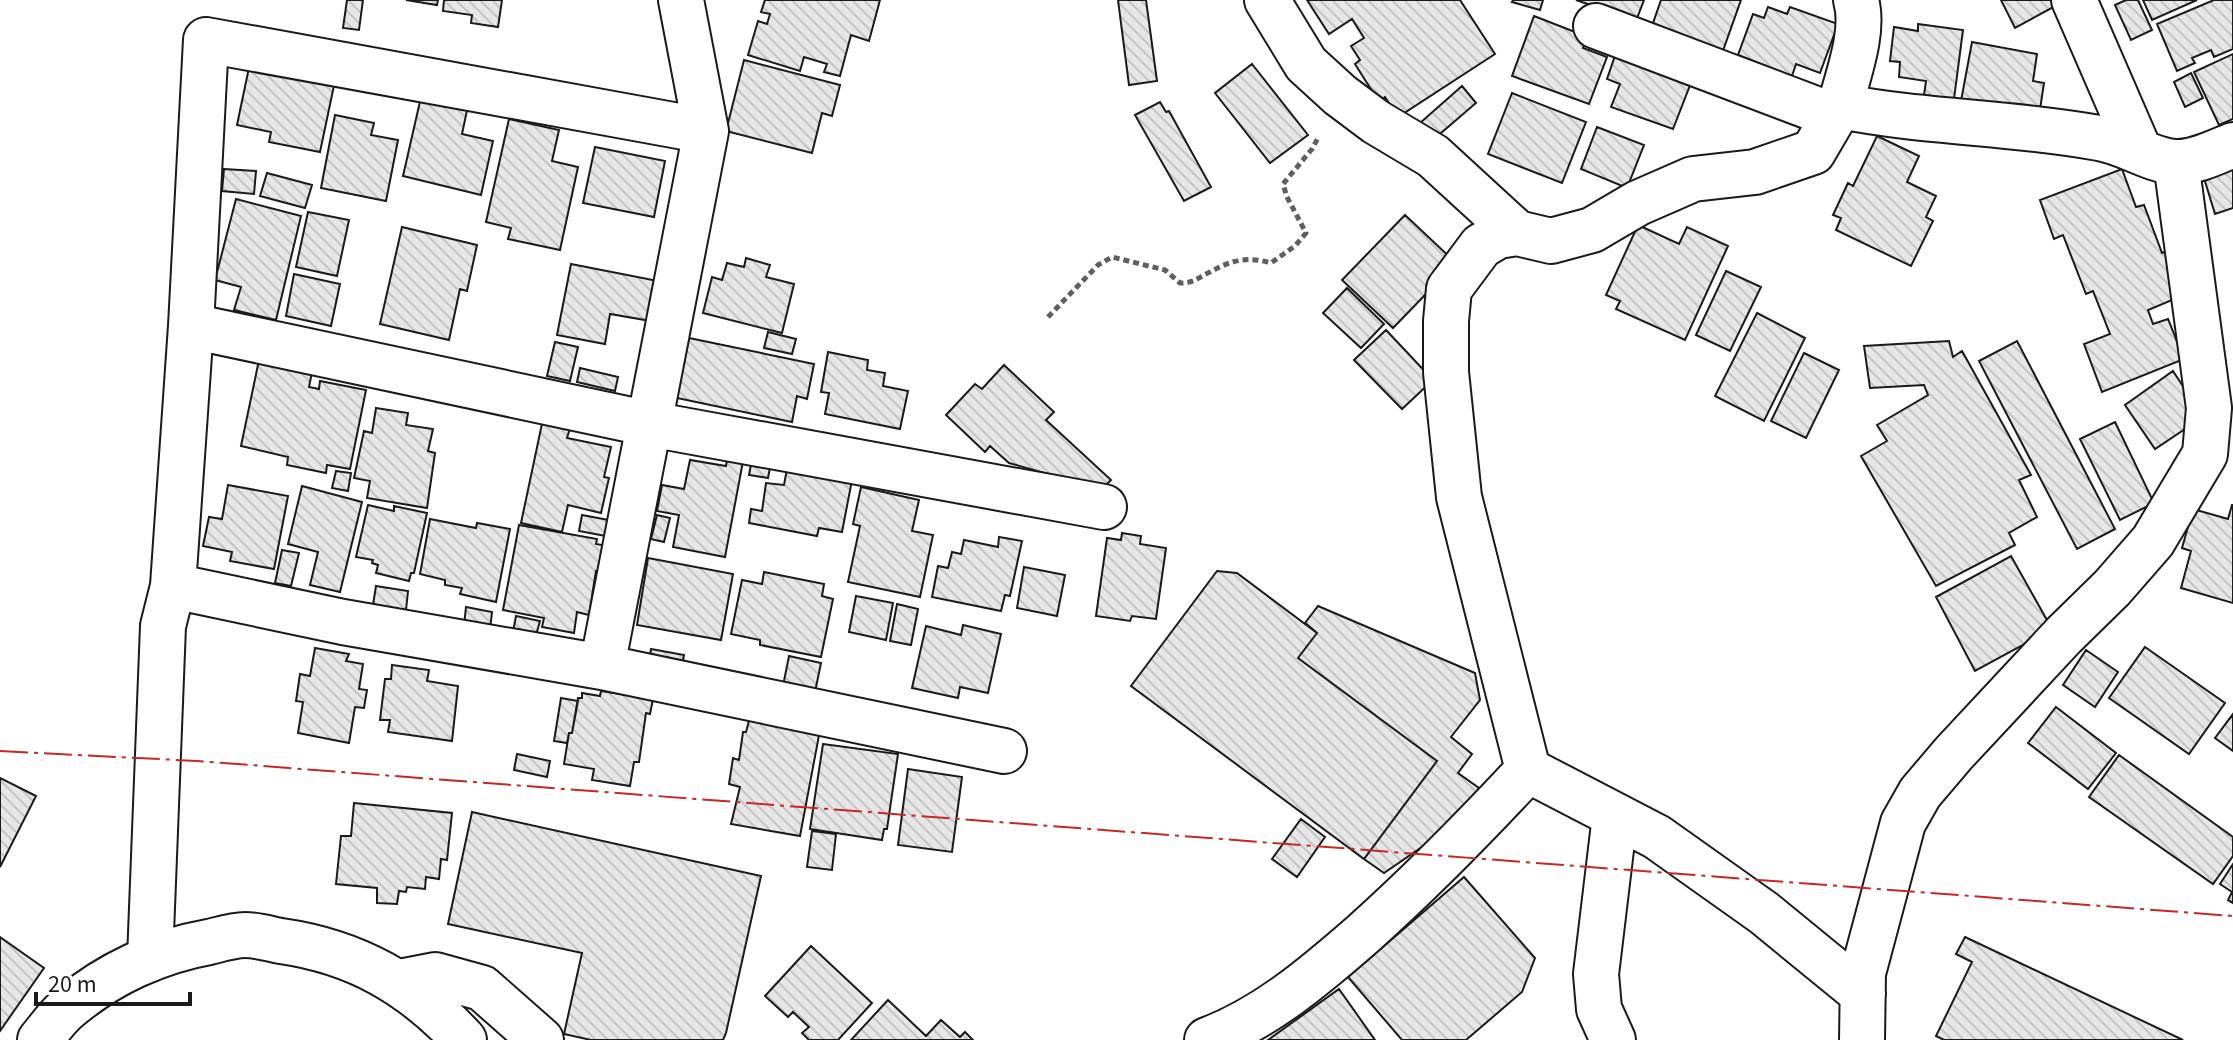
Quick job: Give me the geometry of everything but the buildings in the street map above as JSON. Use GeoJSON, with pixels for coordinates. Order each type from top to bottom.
{"type":"FeatureCollection","features":[{"type":"Feature","properties":{"kind":"street"},"geometry":{"type":"LineString","coordinates":[[602,667],[706,131],[681,0]]}},
{"type":"Feature","properties":{"kind":"street"},"geometry":{"type":"LineString","coordinates":[[1267,0],[1306,64],[1376,122],[1433,156],[1517,233]]}},
{"type":"Feature","properties":{"kind":"street"},"geometry":{"type":"LineString","coordinates":[[1856,0],[1860,14],[1852,61],[1837,111],[1813,152],[1755,172],[1693,179],[1638,203],[1592,230],[1551,241],[1517,233],[1498,236],[1481,246],[1449,289],[1446,372],[1459,497],[1528,770],[1657,837],[1764,913],[1863,994]]}},
{"type":"Feature","properties":{"kind":"street"},"geometry":{"type":"LineString","coordinates":[[1862,1040],[1863,973],[1903,823],[1920,793],[2064,635],[2112,588],[2219,458],[2158,157],[2074,0]]}},
{"type":"Feature","properties":{"kind":"street"},"geometry":{"type":"LineString","coordinates":[[1596,26],[1837,111],[1994,123],[2104,138],[2158,157],[2206,156],[2233,145]]}},
{"type":"Feature","properties":{"kind":"street"},"geometry":{"type":"LineString","coordinates":[[150,959],[163,626],[173,586],[206,40],[706,131]]}},
{"type":"Feature","properties":{"kind":"street"},"geometry":{"type":"LineString","coordinates":[[191,326],[650,424],[1104,507]]}},
{"type":"Feature","properties":{"kind":"street"},"geometry":{"type":"LineString","coordinates":[[173,586],[343,622],[602,667],[1004,751]]}},
{"type":"Feature","properties":{"kind":"street"},"geometry":{"type":"LineString","coordinates":[[1207,1040],[1235,1029],[1317,974],[1460,843],[1528,770]]}},
{"type":"Feature","properties":{"kind":"street"},"geometry":{"type":"LineString","coordinates":[[1613,1040],[1599,1009],[1596,974],[1615,816]]}},
{"type":"Feature","properties":{"kind":"street"},"geometry":{"type":"LineString","coordinates":[[40,1040],[66,1010],[106,979],[150,959],[193,945],[244,935],[346,956],[399,982],[443,1017],[464,1040]]}},
{"type":"Feature","properties":{"kind":"street"},"geometry":{"type":"LineString","coordinates":[[399,982],[435,975],[482,988],[541,1040]]}},
{"type":"Feature","properties":{"kind":"path"},"geometry":{"type":"LineString","coordinates":[[1048,317],[1098,265],[1112,257],[1165,270],[1180,283],[1192,283],[1230,263],[1254,258],[1271,263],[1295,246],[1306,233],[1283,184],[1312,149],[1320,134],[1350,103]]}},
{"type":"Feature","properties":{"kind":"power"},"geometry":{"type":"LineString","coordinates":[[0,751],[197,761],[2233,916]]}}]}
